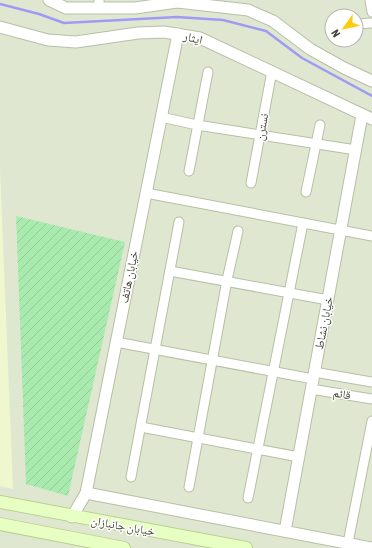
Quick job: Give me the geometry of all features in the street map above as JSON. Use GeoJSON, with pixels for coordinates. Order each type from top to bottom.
{"type":"FeatureCollection","features":[{"type":"Feature","properties":{"kind":"main road","name":"خیابان جانبازان"},"geometry":{"type":"LineString","coordinates":[[0,502],[72,517],[246,548]]}},
{"type":"Feature","properties":{"kind":"main road","name":"خیابان جانبازان"},"geometry":{"type":"LineString","coordinates":[[0,524],[124,548]]}},
{"type":"Feature","properties":{"kind":"street"},"geometry":{"type":"LineString","coordinates":[[49,0],[66,8],[99,4],[135,8],[176,2],[248,10],[273,21],[310,49],[344,68],[372,81]]}},
{"type":"Feature","properties":{"kind":"street"},"geometry":{"type":"LineString","coordinates":[[370,0],[372,12]]}},
{"type":"Feature","properties":{"kind":"street","name":"ایثار"},"geometry":{"type":"LineString","coordinates":[[0,27],[48,40],[76,42],[138,33],[164,32],[200,38],[369,116]]}},
{"type":"Feature","properties":{"kind":"street","name":"خیابان هاتف"},"geometry":{"type":"LineString","coordinates":[[72,517],[86,492],[178,34]]}},
{"type":"Feature","properties":{"kind":"street","name":"نسترن"},"geometry":{"type":"LineString","coordinates":[[251,183],[272,71]]}},
{"type":"Feature","properties":{"kind":"street"},"geometry":{"type":"LineString","coordinates":[[189,170],[208,72]]}},
{"type":"Feature","properties":{"kind":"street","name":"خیابان نشاط"},"geometry":{"type":"LineString","coordinates":[[285,531],[356,150],[369,116]]}},
{"type":"Feature","properties":{"kind":"street"},"geometry":{"type":"LineString","coordinates":[[161,117],[197,125],[316,145],[356,150]]}},
{"type":"Feature","properties":{"kind":"street"},"geometry":{"type":"LineString","coordinates":[[306,192],[320,124]]}},
{"type":"Feature","properties":{"kind":"street"},"geometry":{"type":"LineString","coordinates":[[146,192],[372,236]]}},
{"type":"Feature","properties":{"kind":"street"},"geometry":{"type":"LineString","coordinates":[[131,477],[179,222]]}},
{"type":"Feature","properties":{"kind":"street"},"geometry":{"type":"LineString","coordinates":[[248,498],[303,223]]}},
{"type":"Feature","properties":{"kind":"street"},"geometry":{"type":"LineString","coordinates":[[189,487],[214,359],[227,280],[238,231]]}},
{"type":"Feature","properties":{"kind":"street"},"geometry":{"type":"LineString","coordinates":[[170,271],[227,280],[328,300]]}},
{"type":"Feature","properties":{"kind":"street"},"geometry":{"type":"LineString","coordinates":[[116,342],[155,350],[214,359],[313,380],[372,382]]}},
{"type":"Feature","properties":{"kind":"street","name":"قائم"},"geometry":{"type":"LineString","coordinates":[[313,380],[372,400]]}},
{"type":"Feature","properties":{"kind":"street"},"geometry":{"type":"LineString","coordinates":[[348,543],[368,470],[372,420]]}},
{"type":"Feature","properties":{"kind":"street"},"geometry":{"type":"LineString","coordinates":[[141,427],[298,457]]}},
{"type":"Feature","properties":{"kind":"street"},"geometry":{"type":"LineString","coordinates":[[86,492],[372,548]]}},
{"type":"Feature","properties":{"kind":"shaded area"},"geometry":{"type":"Polygon","coordinates":[[[0,0],[372,0],[372,548],[0,548],[0,0]]]}},
{"type":"Feature","properties":{"kind":"shaded area"},"geometry":{"type":"Polygon","coordinates":[[[0,169],[13,489],[0,486],[0,169]]]}},
{"type":"Feature","properties":{"kind":"green space"},"geometry":{"type":"Polygon","coordinates":[[[16,216],[125,242],[68,496],[26,484],[16,216]]]}},
{"type":"Feature","properties":{"kind":"waterway"},"geometry":{"type":"LineString","coordinates":[[0,4],[39,14],[64,23],[177,17],[223,20],[266,31],[302,58],[372,96]]}}]}
